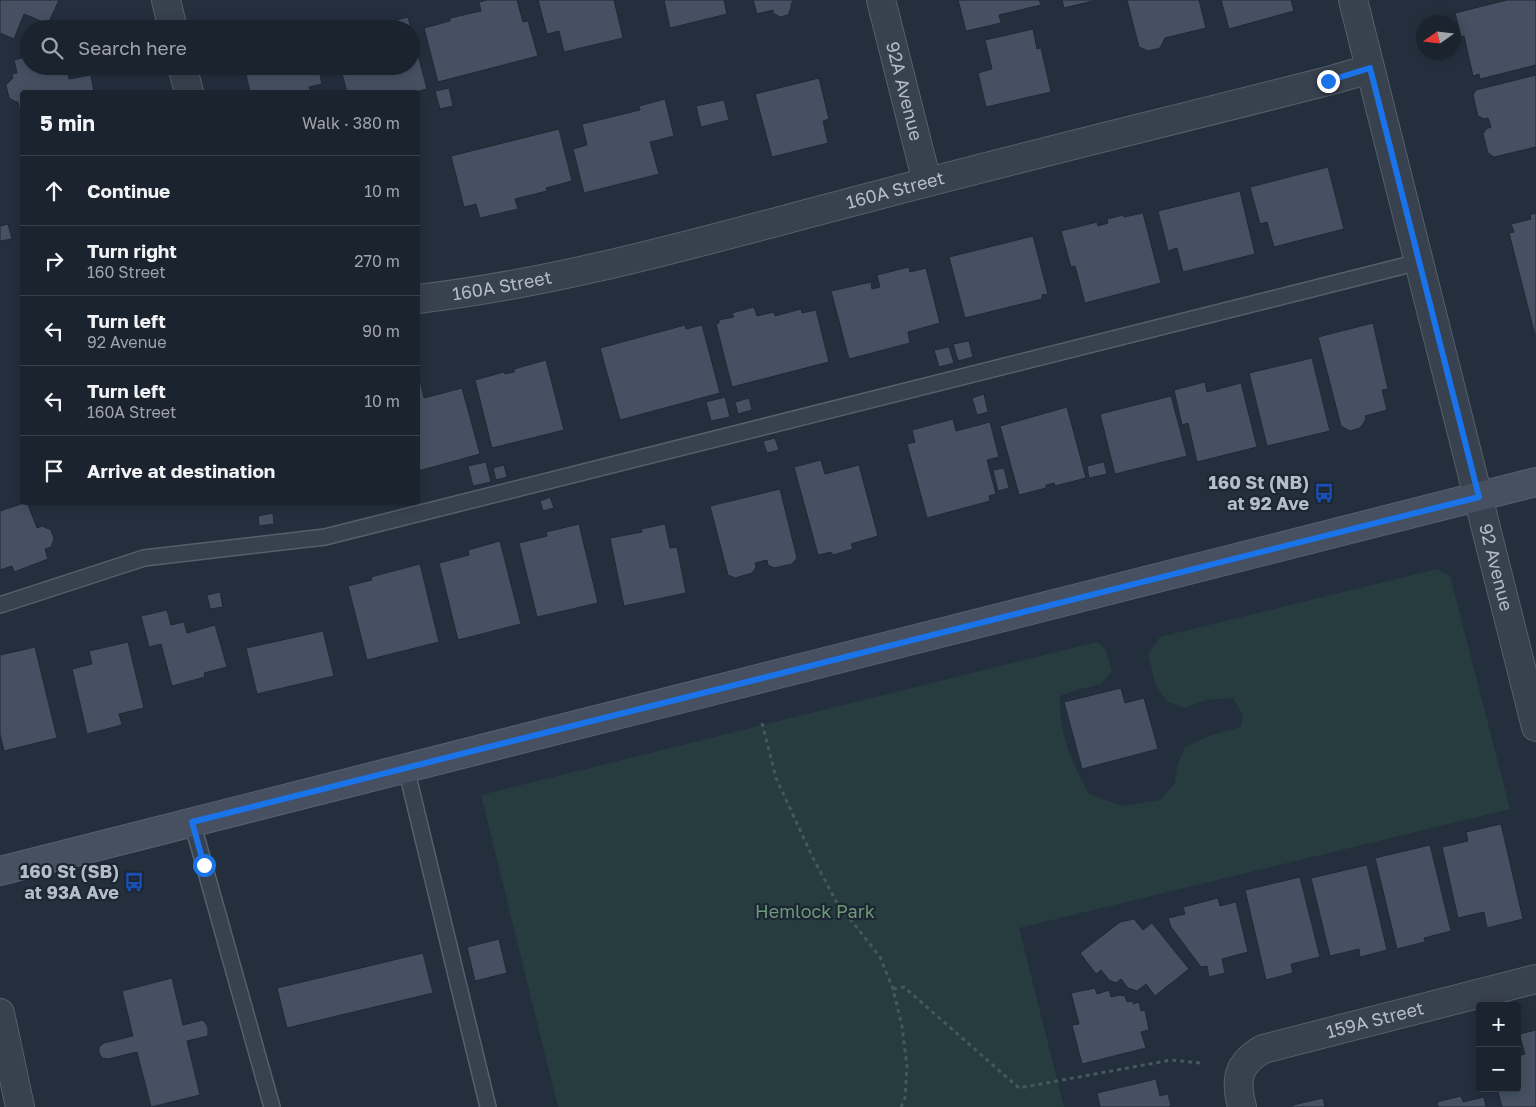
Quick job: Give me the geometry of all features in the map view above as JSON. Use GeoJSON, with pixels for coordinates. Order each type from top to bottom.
{"type":"FeatureCollection","features":[{"type":"Feature","properties":{"kind":"main road"},"geometry":{"type":"LineString","coordinates":[[0,871],[1536,482]]}},
{"type":"Feature","properties":{"kind":"street"},"geometry":{"type":"LineString","coordinates":[[166,0],[171,20]]}},
{"type":"Feature","properties":{"kind":"street","name":"92A Avenue"},"geometry":{"type":"LineString","coordinates":[[881,0],[927,182]]}},
{"type":"Feature","properties":{"kind":"street","name":"92 Avenue"},"geometry":{"type":"LineString","coordinates":[[1353,0],[1536,727]]}},
{"type":"Feature","properties":{"kind":"street","name":"160A Street"},"geometry":{"type":"LineString","coordinates":[[420,299],[521,284],[622,261],[1328,81],[1370,68]]}},
{"type":"Feature","properties":{"kind":"street"},"geometry":{"type":"LineString","coordinates":[[184,75],[188,90]]}},
{"type":"Feature","properties":{"kind":"street","name":"159A Street"},"geometry":{"type":"LineString","coordinates":[[1240,1098],[1239,1073],[1251,1056],[1263,1049],[1536,979]]}},
{"type":"Feature","properties":{"kind":"street"},"geometry":{"type":"LineString","coordinates":[[0,1013],[20,1107]]}},
{"type":"Feature","properties":{"kind":"lane"},"geometry":{"type":"LineString","coordinates":[[0,605],[144,558],[325,537],[1419,262]]}},
{"type":"Feature","properties":{"kind":"lane"},"geometry":{"type":"LineString","coordinates":[[406,768],[488,1107]]}},
{"type":"Feature","properties":{"kind":"lane"},"geometry":{"type":"LineString","coordinates":[[192,822],[272,1107]]}},
{"type":"Feature","properties":{"kind":"path"},"geometry":{"type":"LineString","coordinates":[[762,723],[776,778],[813,858],[836,901],[880,957],[893,989],[902,1026],[907,1067],[905,1098],[901,1107]]}},
{"type":"Feature","properties":{"kind":"path"},"geometry":{"type":"LineString","coordinates":[[893,989],[904,987],[1019,1088],[1171,1060],[1200,1063]]}},
{"type":"Feature","properties":{"kind":"green space","name":"Hemlock Park"},"geometry":{"type":"Polygon","coordinates":[[[1437,569],[1450,576],[1510,809],[1019,928],[1064,1107],[558,1107],[481,795],[1097,642],[1105,649],[1112,671],[1101,684],[1060,696],[1061,722],[1067,747],[1089,794],[1122,806],[1160,800],[1175,783],[1177,766],[1185,747],[1209,736],[1241,727],[1243,715],[1233,698],[1206,700],[1185,708],[1168,702],[1156,686],[1148,654],[1160,637],[1437,569]]]}},
{"type":"Feature","properties":{"kind":"building"},"geometry":{"type":"Polygon","coordinates":[[[0,0],[59,0],[50,20],[38,20],[24,14],[14,39],[0,33],[0,0]]]}},
{"type":"Feature","properties":{"kind":"building"},"geometry":{"type":"Polygon","coordinates":[[[487,0],[517,0],[523,22],[528,21],[538,56],[438,82],[424,28],[450,21],[450,18],[481,11],[479,2],[487,0]]]}},
{"type":"Feature","properties":{"kind":"building"},"geometry":{"type":"Polygon","coordinates":[[[538,0],[614,0],[623,38],[564,52],[559,31],[547,34],[538,0]]]}},
{"type":"Feature","properties":{"kind":"building"},"geometry":{"type":"Polygon","coordinates":[[[664,0],[724,0],[727,14],[670,28],[664,0]]]}},
{"type":"Feature","properties":{"kind":"building"},"geometry":{"type":"Polygon","coordinates":[[[753,0],[794,0],[788,15],[780,17],[773,13],[773,10],[757,14],[753,0]]]}},
{"type":"Feature","properties":{"kind":"building"},"geometry":{"type":"Polygon","coordinates":[[[958,0],[1039,0],[1041,5],[999,15],[1001,23],[966,31],[958,0]]]}},
{"type":"Feature","properties":{"kind":"building"},"geometry":{"type":"Polygon","coordinates":[[[1062,0],[1097,0],[1064,8],[1062,0]]]}},
{"type":"Feature","properties":{"kind":"building"},"geometry":{"type":"Polygon","coordinates":[[[1127,0],[1199,0],[1206,28],[1165,38],[1160,48],[1148,51],[1139,47],[1127,0]]]}},
{"type":"Feature","properties":{"kind":"building"},"geometry":{"type":"Polygon","coordinates":[[[1221,0],[1291,0],[1294,11],[1229,29],[1221,0]]]}},
{"type":"Feature","properties":{"kind":"building"},"geometry":{"type":"Polygon","coordinates":[[[1507,0],[1536,0],[1536,65],[1480,79],[1479,74],[1473,76],[1464,36],[1461,37],[1461,15],[1456,15],[1455,13],[1507,0]]]}},
{"type":"Feature","properties":{"kind":"building"},"geometry":{"type":"Polygon","coordinates":[[[408,17],[409,20],[397,20],[408,17]]]}},
{"type":"Feature","properties":{"kind":"building"},"geometry":{"type":"Polygon","coordinates":[[[1033,29],[1037,49],[1041,48],[1051,92],[986,107],[978,73],[992,69],[985,40],[1033,29]]]}},
{"type":"Feature","properties":{"kind":"building"},"geometry":{"type":"Polygon","coordinates":[[[20,58],[20,75],[68,75],[69,79],[91,75],[94,90],[20,90],[20,112],[18,102],[9,98],[6,85],[13,78],[12,74],[17,73],[14,60],[20,58]]]}},
{"type":"Feature","properties":{"kind":"building"},"geometry":{"type":"Polygon","coordinates":[[[420,62],[427,89],[420,91],[346,90],[342,75],[420,75],[420,62]]]}},
{"type":"Feature","properties":{"kind":"building"},"geometry":{"type":"Polygon","coordinates":[[[246,75],[320,75],[322,84],[309,87],[310,90],[250,90],[246,75]]]}},
{"type":"Feature","properties":{"kind":"building"},"geometry":{"type":"Polygon","coordinates":[[[1536,75],[1536,147],[1494,157],[1488,153],[1483,134],[1486,129],[1491,127],[1488,118],[1484,119],[1478,116],[1473,95],[1476,90],[1536,75]]]}},
{"type":"Feature","properties":{"kind":"building"},"geometry":{"type":"Polygon","coordinates":[[[819,78],[829,119],[823,121],[828,143],[772,157],[755,94],[819,78]]]}},
{"type":"Feature","properties":{"kind":"building"},"geometry":{"type":"Polygon","coordinates":[[[449,88],[453,106],[440,109],[435,91],[449,88]]]}},
{"type":"Feature","properties":{"kind":"building"},"geometry":{"type":"Polygon","coordinates":[[[665,99],[674,136],[650,142],[659,174],[584,193],[573,149],[587,145],[582,124],[640,110],[639,106],[665,99]]]}},
{"type":"Feature","properties":{"kind":"building"},"geometry":{"type":"Polygon","coordinates":[[[724,100],[729,120],[701,127],[696,106],[724,100]]]}},
{"type":"Feature","properties":{"kind":"building"},"geometry":{"type":"Polygon","coordinates":[[[559,129],[572,181],[546,188],[547,191],[515,199],[518,209],[480,218],[476,204],[464,207],[451,156],[559,129]]]}},
{"type":"Feature","properties":{"kind":"building"},"geometry":{"type":"Polygon","coordinates":[[[1328,167],[1344,229],[1274,247],[1267,222],[1260,224],[1250,187],[1328,167]]]}},
{"type":"Feature","properties":{"kind":"building"},"geometry":{"type":"Polygon","coordinates":[[[1240,191],[1255,254],[1183,272],[1177,248],[1168,251],[1158,211],[1240,191]]]}},
{"type":"Feature","properties":{"kind":"building"},"geometry":{"type":"Polygon","coordinates":[[[1143,213],[1161,283],[1085,303],[1075,266],[1071,267],[1061,231],[1097,222],[1098,226],[1108,223],[1107,219],[1143,213]]]}},
{"type":"Feature","properties":{"kind":"building"},"geometry":{"type":"Polygon","coordinates":[[[1536,213],[1536,339],[1509,233],[1514,232],[1511,224],[1531,219],[1530,215],[1536,213]]]}},
{"type":"Feature","properties":{"kind":"building"},"geometry":{"type":"Polygon","coordinates":[[[8,224],[12,239],[0,241],[0,226],[8,224]]]}},
{"type":"Feature","properties":{"kind":"building"},"geometry":{"type":"Polygon","coordinates":[[[1033,236],[1048,294],[1042,295],[1042,299],[965,318],[949,257],[1033,236]]]}},
{"type":"Feature","properties":{"kind":"building"},"geometry":{"type":"Polygon","coordinates":[[[909,267],[910,272],[926,268],[940,323],[908,332],[910,343],[849,359],[831,291],[871,282],[872,289],[880,287],[877,275],[909,267]]]}},
{"type":"Feature","properties":{"kind":"building"},"geometry":{"type":"Polygon","coordinates":[[[754,307],[757,316],[774,312],[775,316],[801,309],[802,313],[816,310],[829,362],[732,387],[716,324],[719,323],[719,320],[734,317],[732,313],[754,307]]]}},
{"type":"Feature","properties":{"kind":"building"},"geometry":{"type":"Polygon","coordinates":[[[1373,323],[1388,389],[1382,390],[1387,410],[1365,416],[1366,419],[1360,428],[1350,431],[1341,426],[1318,337],[1373,323]]]}},
{"type":"Feature","properties":{"kind":"building"},"geometry":{"type":"Polygon","coordinates":[[[685,325],[686,329],[702,325],[720,393],[620,420],[600,348],[685,325]]]}},
{"type":"Feature","properties":{"kind":"building"},"geometry":{"type":"Polygon","coordinates":[[[969,341],[973,357],[958,361],[953,344],[969,341]]]}},
{"type":"Feature","properties":{"kind":"building"},"geometry":{"type":"Polygon","coordinates":[[[949,347],[954,363],[939,367],[934,350],[949,347]]]}},
{"type":"Feature","properties":{"kind":"building"},"geometry":{"type":"Polygon","coordinates":[[[1312,358],[1330,431],[1267,446],[1249,373],[1312,358]]]}},
{"type":"Feature","properties":{"kind":"building"},"geometry":{"type":"Polygon","coordinates":[[[546,360],[564,430],[492,448],[475,380],[504,372],[505,374],[514,372],[514,369],[546,360]]]}},
{"type":"Feature","properties":{"kind":"building"},"geometry":{"type":"Polygon","coordinates":[[[420,379],[424,398],[462,388],[480,454],[420,470],[420,379]]]}},
{"type":"Feature","properties":{"kind":"building"},"geometry":{"type":"Polygon","coordinates":[[[1205,382],[1207,392],[1241,383],[1257,447],[1197,462],[1188,423],[1182,425],[1174,390],[1205,382]]]}},
{"type":"Feature","properties":{"kind":"building"},"geometry":{"type":"Polygon","coordinates":[[[984,394],[988,412],[977,415],[972,398],[984,394]]]}},
{"type":"Feature","properties":{"kind":"building"},"geometry":{"type":"Polygon","coordinates":[[[1171,396],[1187,456],[1115,474],[1100,414],[1171,396]]]}},
{"type":"Feature","properties":{"kind":"building"},"geometry":{"type":"Polygon","coordinates":[[[725,397],[730,417],[711,421],[706,402],[725,397]]]}},
{"type":"Feature","properties":{"kind":"building"},"geometry":{"type":"Polygon","coordinates":[[[749,398],[752,410],[738,414],[735,402],[749,398]]]}},
{"type":"Feature","properties":{"kind":"building"},"geometry":{"type":"Polygon","coordinates":[[[1067,407],[1086,478],[1055,486],[1054,483],[1046,485],[1046,488],[1019,495],[1000,426],[1067,407]]]}},
{"type":"Feature","properties":{"kind":"building"},"geometry":{"type":"Polygon","coordinates":[[[953,419],[956,431],[990,422],[999,457],[987,460],[996,494],[989,496],[990,501],[927,518],[907,444],[915,442],[912,430],[953,419]]]}},
{"type":"Feature","properties":{"kind":"building"},"geometry":{"type":"Polygon","coordinates":[[[775,438],[779,450],[767,453],[763,441],[775,438]]]}},
{"type":"Feature","properties":{"kind":"building"},"geometry":{"type":"Polygon","coordinates":[[[821,460],[825,474],[859,465],[878,536],[851,544],[853,549],[833,555],[831,552],[818,555],[794,467],[821,460]]]}},
{"type":"Feature","properties":{"kind":"building"},"geometry":{"type":"Polygon","coordinates":[[[486,462],[491,482],[473,486],[468,466],[486,462]]]}},
{"type":"Feature","properties":{"kind":"building"},"geometry":{"type":"Polygon","coordinates":[[[1104,462],[1107,474],[1089,478],[1087,466],[1104,462]]]}},
{"type":"Feature","properties":{"kind":"building"},"geometry":{"type":"Polygon","coordinates":[[[504,465],[507,477],[496,480],[493,468],[504,465]]]}},
{"type":"Feature","properties":{"kind":"building"},"geometry":{"type":"Polygon","coordinates":[[[1004,468],[1009,488],[998,491],[993,470],[1004,468]]]}},
{"type":"Feature","properties":{"kind":"building"},"geometry":{"type":"Polygon","coordinates":[[[780,489],[797,558],[792,564],[774,568],[768,565],[767,560],[755,563],[756,567],[752,573],[735,578],[728,575],[710,506],[780,489]]]}},
{"type":"Feature","properties":{"kind":"building"},"geometry":{"type":"Polygon","coordinates":[[[550,497],[554,508],[543,511],[540,501],[550,497]]]}},
{"type":"Feature","properties":{"kind":"building"},"geometry":{"type":"Polygon","coordinates":[[[20,504],[28,505],[37,528],[42,526],[51,530],[54,539],[51,547],[45,549],[48,559],[14,572],[12,566],[0,570],[0,511],[20,504]]]}},
{"type":"Feature","properties":{"kind":"building"},"geometry":{"type":"Polygon","coordinates":[[[273,513],[274,524],[259,526],[258,516],[273,513]]]}},
{"type":"Feature","properties":{"kind":"building"},"geometry":{"type":"Polygon","coordinates":[[[579,524],[598,603],[537,617],[519,543],[547,536],[546,532],[579,524]]]}},
{"type":"Feature","properties":{"kind":"building"},"geometry":{"type":"Polygon","coordinates":[[[665,524],[670,548],[677,547],[686,593],[624,606],[610,538],[642,532],[641,529],[665,524]]]}},
{"type":"Feature","properties":{"kind":"building"},"geometry":{"type":"Polygon","coordinates":[[[500,541],[521,624],[458,640],[439,563],[469,555],[468,550],[500,541]]]}},
{"type":"Feature","properties":{"kind":"building"},"geometry":{"type":"Polygon","coordinates":[[[420,564],[439,642],[367,660],[348,586],[372,580],[371,577],[420,564]]]}},
{"type":"Feature","properties":{"kind":"building"},"geometry":{"type":"Polygon","coordinates":[[[220,592],[223,607],[210,609],[207,595],[220,592]]]}},
{"type":"Feature","properties":{"kind":"building"},"geometry":{"type":"Polygon","coordinates":[[[167,610],[171,625],[184,622],[187,633],[215,625],[227,667],[204,673],[205,677],[172,686],[161,644],[149,647],[141,616],[167,610]]]}},
{"type":"Feature","properties":{"kind":"building"},"geometry":{"type":"Polygon","coordinates":[[[323,631],[334,676],[257,694],[246,648],[323,631]]]}},
{"type":"Feature","properties":{"kind":"building"},"geometry":{"type":"Polygon","coordinates":[[[128,642],[144,708],[119,714],[122,725],[87,734],[72,669],[92,664],[89,651],[128,642]]]}},
{"type":"Feature","properties":{"kind":"building"},"geometry":{"type":"Polygon","coordinates":[[[35,647],[57,738],[4,751],[0,734],[0,655],[35,647]]]}},
{"type":"Feature","properties":{"kind":"building"},"geometry":{"type":"Polygon","coordinates":[[[1121,688],[1125,703],[1144,698],[1158,749],[1082,769],[1064,702],[1121,688]]]}},
{"type":"Feature","properties":{"kind":"building"},"geometry":{"type":"Polygon","coordinates":[[[1501,824],[1523,919],[1487,928],[1484,912],[1458,918],[1442,847],[1468,841],[1466,832],[1501,824]]]}},
{"type":"Feature","properties":{"kind":"building"},"geometry":{"type":"Polygon","coordinates":[[[1430,845],[1451,931],[1424,938],[1425,942],[1397,949],[1375,858],[1430,845]]]}},
{"type":"Feature","properties":{"kind":"building"},"geometry":{"type":"Polygon","coordinates":[[[1367,865],[1387,950],[1360,957],[1359,949],[1330,956],[1311,878],[1367,865]]]}},
{"type":"Feature","properties":{"kind":"building"},"geometry":{"type":"Polygon","coordinates":[[[1300,877],[1320,957],[1291,964],[1293,973],[1266,980],[1245,890],[1300,877]]]}},
{"type":"Feature","properties":{"kind":"building"},"geometry":{"type":"Polygon","coordinates":[[[1218,898],[1220,906],[1236,902],[1248,952],[1222,959],[1225,973],[1209,977],[1207,966],[1201,967],[1171,927],[1168,918],[1185,914],[1183,907],[1218,898]]]}},
{"type":"Feature","properties":{"kind":"building"},"geometry":{"type":"Polygon","coordinates":[[[1134,919],[1143,930],[1152,923],[1189,969],[1155,996],[1146,984],[1137,991],[1128,988],[1121,979],[1116,983],[1109,980],[1101,970],[1096,974],[1080,953],[1120,922],[1134,919]]]}},
{"type":"Feature","properties":{"kind":"building"},"geometry":{"type":"Polygon","coordinates":[[[499,939],[507,973],[475,981],[467,947],[499,939]]]}},
{"type":"Feature","properties":{"kind":"building"},"geometry":{"type":"Polygon","coordinates":[[[423,953],[433,993],[287,1028],[277,988],[423,953]]]}},
{"type":"Feature","properties":{"kind":"building"},"geometry":{"type":"Polygon","coordinates":[[[172,978],[183,1025],[203,1020],[208,1027],[208,1036],[187,1041],[200,1095],[151,1107],[137,1052],[108,1059],[102,1058],[99,1053],[99,1047],[104,1043],[133,1036],[122,991],[172,978]]]}},
{"type":"Feature","properties":{"kind":"building"},"geometry":{"type":"Polygon","coordinates":[[[1095,988],[1097,994],[1109,990],[1111,997],[1120,995],[1125,996],[1127,1002],[1133,1001],[1133,1004],[1139,1002],[1141,1011],[1145,1010],[1149,1030],[1141,1032],[1146,1048],[1082,1064],[1072,1025],[1079,1024],[1071,993],[1095,988]]]}},
{"type":"Feature","properties":{"kind":"building"},"geometry":{"type":"Polygon","coordinates":[[[1536,1030],[1536,1107],[1502,1107],[1498,1092],[1521,1092],[1521,1055],[1525,1054],[1521,1034],[1536,1030]]]}},
{"type":"Feature","properties":{"kind":"building"},"geometry":{"type":"Polygon","coordinates":[[[1156,1079],[1160,1096],[1168,1094],[1171,1106],[1100,1107],[1097,1093],[1156,1079]]]}},
{"type":"Feature","properties":{"kind":"building"},"geometry":{"type":"Polygon","coordinates":[[[1461,1096],[1463,1102],[1484,1097],[1486,1107],[1438,1107],[1437,1102],[1461,1096]]]}},
{"type":"Feature","properties":{"kind":"building"},"geometry":{"type":"Polygon","coordinates":[[[1323,1098],[1325,1107],[1293,1107],[1293,1105],[1323,1098]]]}},
{"type":"Feature","properties":{"kind":"place","name":"160 St (NB) at 92 Ave"},"geometry":{"type":"Point","coordinates":[1324,493]}},
{"type":"Feature","properties":{"kind":"place","name":"160 St (SB) at 93A Ave"},"geometry":{"type":"Point","coordinates":[134,882]}},
{"type":"Feature","properties":{"kind":"route"},"geometry":{"type":"LineString","coordinates":[[204,865],[192,822],[1479,497],[1370,68],[1328,81]]}}]}
